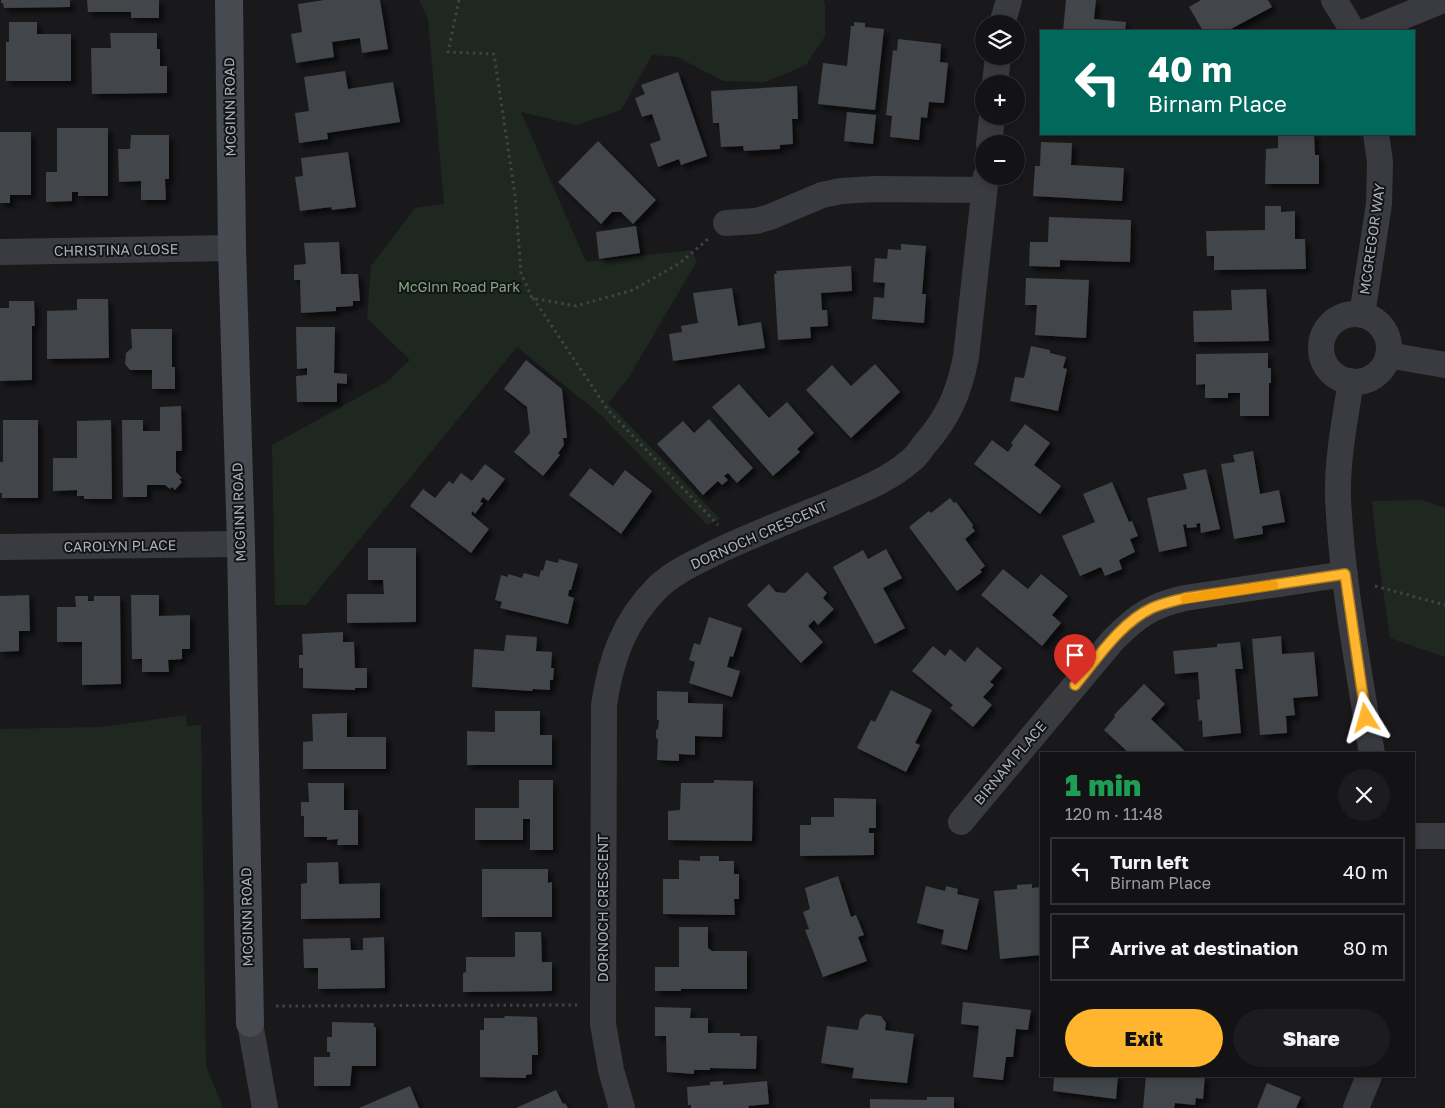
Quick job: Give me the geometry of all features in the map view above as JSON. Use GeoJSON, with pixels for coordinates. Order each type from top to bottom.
{"type":"FeatureCollection","features":[{"type":"Feature","properties":{"kind":"street","name":"MCGINN ROAD"},"geometry":{"type":"LineString","coordinates":[[228,0],[232,248],[241,544],[249,1014]]}},
{"type":"Feature","properties":{"kind":"street"},"geometry":{"type":"LineString","coordinates":[[1005,15],[1009,0]]}},
{"type":"Feature","properties":{"kind":"street"},"geometry":{"type":"LineString","coordinates":[[1334,0],[1351,30]]}},
{"type":"Feature","properties":{"kind":"street"},"geometry":{"type":"LineString","coordinates":[[1370,30],[1443,0]]}},
{"type":"Feature","properties":{"kind":"street","name":"MCGREGOR WAY"},"geometry":{"type":"LineString","coordinates":[[1362,315],[1379,204],[1380,162],[1376,135]]}},
{"type":"Feature","properties":{"kind":"street"},"geometry":{"type":"LineString","coordinates":[[726,223],[756,221],[822,195],[841,191],[975,184]]}},
{"type":"Feature","properties":{"kind":"street","name":"DORNOCH CRESCENT"},"geometry":{"type":"LineString","coordinates":[[622,1108],[604,1037],[603,1005],[604,705],[608,675],[616,651],[625,631],[638,610],[659,586],[682,569],[736,543],[879,483],[910,462],[936,432],[952,406],[962,380],[985,185]]}},
{"type":"Feature","properties":{"kind":"street","name":"CHRISTINA CLOSE"},"geometry":{"type":"LineString","coordinates":[[0,252],[232,248]]}},
{"type":"Feature","properties":{"kind":"street"},"geometry":{"type":"LineString","coordinates":[[1355,314],[1362,315],[1374,320],[1384,329],[1388,342],[1388,355],[1384,366],[1375,375],[1364,380],[1351,381],[1338,377],[1327,367],[1322,354],[1323,339],[1330,326],[1341,317],[1355,314]]}},
{"type":"Feature","properties":{"kind":"street"},"geometry":{"type":"LineString","coordinates":[[1388,355],[1445,365]]}},
{"type":"Feature","properties":{"kind":"street"},"geometry":{"type":"LineString","coordinates":[[1351,381],[1339,467],[1338,498],[1345,574],[1372,752]]}},
{"type":"Feature","properties":{"kind":"street","name":"CAROLYN PLACE"},"geometry":{"type":"LineString","coordinates":[[0,547],[241,544]]}},
{"type":"Feature","properties":{"kind":"street","name":"BIRNAM PLACE"},"geometry":{"type":"LineString","coordinates":[[961,822],[1113,640],[1130,623],[1150,609],[1185,598],[1345,574]]}},
{"type":"Feature","properties":{"kind":"street"},"geometry":{"type":"LineString","coordinates":[[1415,836],[1445,836]]}},
{"type":"Feature","properties":{"kind":"street"},"geometry":{"type":"LineString","coordinates":[[249,1014],[265,1108]]}},
{"type":"Feature","properties":{"kind":"street"},"geometry":{"type":"LineString","coordinates":[[1356,1108],[1369,1077]]}},
{"type":"Feature","properties":{"kind":"path"},"geometry":{"type":"LineString","coordinates":[[459,0],[448,52],[494,54],[515,195],[521,274],[532,298],[608,410],[736,543]]}},
{"type":"Feature","properties":{"kind":"path"},"geometry":{"type":"LineString","coordinates":[[532,298],[576,306],[634,290],[680,263],[726,223]]}},
{"type":"Feature","properties":{"kind":"path"},"geometry":{"type":"LineString","coordinates":[[1375,586],[1445,605]]}},
{"type":"Feature","properties":{"kind":"path"},"geometry":{"type":"LineString","coordinates":[[249,1014],[603,1005]]}},
{"type":"Feature","properties":{"kind":"green space","name":"McGinn Road Park"},"geometry":{"type":"Polygon","coordinates":[[[419,0],[823,0],[825,3],[825,36],[806,65],[765,82],[724,81],[677,57],[652,55],[621,110],[576,125],[521,112],[586,262],[691,250],[697,261],[627,380],[608,403],[720,519],[707,525],[600,414],[517,347],[306,605],[275,605],[272,445],[388,381],[410,360],[367,318],[371,266],[415,208],[444,204],[428,19],[419,0]]]}},
{"type":"Feature","properties":{"kind":"green space"},"geometry":{"type":"Polygon","coordinates":[[[1421,500],[1445,508],[1445,657],[1390,638],[1372,501],[1421,500]]]}},
{"type":"Feature","properties":{"kind":"green space"},"geometry":{"type":"Polygon","coordinates":[[[186,715],[187,726],[201,725],[206,1066],[223,1108],[0,1108],[0,729],[102,727],[186,715]]]}},
{"type":"Feature","properties":{"kind":"building"},"geometry":{"type":"Polygon","coordinates":[[[1,0],[70,0],[70,7],[4,8],[1,0]]]}},
{"type":"Feature","properties":{"kind":"building"},"geometry":{"type":"Polygon","coordinates":[[[87,0],[159,0],[159,18],[131,18],[131,12],[88,12],[87,0]]]}},
{"type":"Feature","properties":{"kind":"building"},"geometry":{"type":"Polygon","coordinates":[[[324,0],[380,0],[388,49],[362,53],[360,38],[332,42],[334,57],[296,63],[291,34],[302,32],[298,4],[324,0]]]}},
{"type":"Feature","properties":{"kind":"building"},"geometry":{"type":"Polygon","coordinates":[[[1066,0],[1096,0],[1094,19],[1126,22],[1125,30],[1063,30],[1066,0]]]}},
{"type":"Feature","properties":{"kind":"building"},"geometry":{"type":"Polygon","coordinates":[[[1201,0],[1268,0],[1272,7],[1229,30],[1202,30],[1189,7],[1201,0]]]}},
{"type":"Feature","properties":{"kind":"building"},"geometry":{"type":"Polygon","coordinates":[[[9,22],[37,22],[37,34],[71,34],[71,81],[6,81],[6,42],[9,42],[9,22]]]}},
{"type":"Feature","properties":{"kind":"building"},"geometry":{"type":"Polygon","coordinates":[[[854,22],[865,23],[865,27],[884,29],[875,110],[818,104],[823,63],[847,66],[851,26],[854,26],[854,22]]]}},
{"type":"Feature","properties":{"kind":"building"},"geometry":{"type":"Polygon","coordinates":[[[110,33],[157,33],[157,49],[160,49],[160,66],[167,66],[167,93],[92,94],[91,48],[111,48],[110,33]]]}},
{"type":"Feature","properties":{"kind":"building"},"geometry":{"type":"Polygon","coordinates":[[[898,39],[941,44],[940,62],[948,63],[944,103],[929,102],[927,118],[921,117],[919,140],[890,137],[892,116],[886,115],[893,50],[897,51],[898,39]]]}},
{"type":"Feature","properties":{"kind":"building"},"geometry":{"type":"Polygon","coordinates":[[[345,71],[348,89],[393,82],[400,122],[327,133],[328,139],[299,143],[295,113],[309,111],[304,77],[345,71]]]}},
{"type":"Feature","properties":{"kind":"building"},"geometry":{"type":"Polygon","coordinates":[[[678,72],[707,156],[681,165],[679,159],[658,167],[650,144],[661,140],[652,114],[642,117],[635,98],[645,94],[641,85],[678,72]]]}},
{"type":"Feature","properties":{"kind":"building"},"geometry":{"type":"Polygon","coordinates":[[[797,86],[798,119],[792,119],[793,144],[780,145],[780,149],[744,151],[743,146],[721,147],[719,123],[713,123],[711,91],[797,86]]]}},
{"type":"Feature","properties":{"kind":"building"},"geometry":{"type":"Polygon","coordinates":[[[847,112],[876,115],[873,144],[844,141],[847,112]]]}},
{"type":"Feature","properties":{"kind":"building"},"geometry":{"type":"Polygon","coordinates":[[[57,128],[108,128],[108,196],[78,196],[78,192],[72,192],[72,201],[46,202],[46,172],[57,172],[57,128]]]}},
{"type":"Feature","properties":{"kind":"building"},"geometry":{"type":"Polygon","coordinates":[[[0,132],[31,132],[31,195],[10,195],[10,203],[0,203],[0,132]]]}},
{"type":"Feature","properties":{"kind":"building"},"geometry":{"type":"Polygon","coordinates":[[[131,135],[169,135],[169,179],[165,179],[166,200],[141,200],[141,181],[119,182],[118,149],[130,149],[131,135]]]}},
{"type":"Feature","properties":{"kind":"building"},"geometry":{"type":"Polygon","coordinates":[[[1278,135],[1314,135],[1315,155],[1319,155],[1319,184],[1265,184],[1266,149],[1278,148],[1278,135]]]}},
{"type":"Feature","properties":{"kind":"building"},"geometry":{"type":"Polygon","coordinates":[[[598,141],[656,200],[633,224],[621,212],[612,212],[601,224],[558,182],[598,141]]]}},
{"type":"Feature","properties":{"kind":"building"},"geometry":{"type":"Polygon","coordinates":[[[1041,142],[1072,143],[1071,165],[1124,168],[1122,201],[1033,196],[1035,166],[1040,166],[1041,142]]]}},
{"type":"Feature","properties":{"kind":"building"},"geometry":{"type":"Polygon","coordinates":[[[348,152],[356,207],[332,210],[331,207],[300,211],[295,177],[303,176],[301,158],[348,152]]]}},
{"type":"Feature","properties":{"kind":"building"},"geometry":{"type":"Polygon","coordinates":[[[1265,206],[1281,206],[1281,212],[1295,211],[1295,239],[1305,239],[1306,269],[1214,270],[1214,256],[1207,256],[1206,231],[1265,230],[1265,206]]]}},
{"type":"Feature","properties":{"kind":"building"},"geometry":{"type":"Polygon","coordinates":[[[1049,217],[1131,220],[1130,262],[1060,260],[1060,267],[1029,266],[1030,242],[1048,242],[1049,217]]]}},
{"type":"Feature","properties":{"kind":"building"},"geometry":{"type":"Polygon","coordinates":[[[636,226],[640,253],[599,259],[596,232],[636,226]]]}},
{"type":"Feature","properties":{"kind":"building"},"geometry":{"type":"Polygon","coordinates":[[[339,242],[341,274],[358,274],[360,301],[353,301],[353,306],[336,307],[336,311],[301,313],[300,280],[294,280],[294,265],[306,264],[304,243],[339,242]]]}},
{"type":"Feature","properties":{"kind":"building"},"geometry":{"type":"Polygon","coordinates":[[[901,244],[926,246],[922,294],[926,294],[924,323],[872,319],[874,297],[884,298],[885,283],[873,282],[875,258],[887,259],[888,249],[901,250],[901,244]]]}},
{"type":"Feature","properties":{"kind":"building"},"geometry":{"type":"Polygon","coordinates":[[[851,266],[852,291],[821,293],[822,310],[827,310],[828,326],[810,327],[811,338],[778,340],[774,274],[777,274],[776,271],[851,266]]]}},
{"type":"Feature","properties":{"kind":"building"},"geometry":{"type":"Polygon","coordinates":[[[1026,278],[1089,280],[1086,338],[1035,335],[1037,305],[1025,305],[1026,278]]]}},
{"type":"Feature","properties":{"kind":"building"},"geometry":{"type":"Polygon","coordinates":[[[732,288],[738,326],[761,322],[765,348],[673,361],[669,334],[682,332],[681,326],[698,323],[693,293],[732,288]]]}},
{"type":"Feature","properties":{"kind":"building"},"geometry":{"type":"Polygon","coordinates":[[[1266,289],[1269,341],[1194,342],[1193,311],[1232,310],[1231,290],[1266,289]]]}},
{"type":"Feature","properties":{"kind":"building"},"geometry":{"type":"Polygon","coordinates":[[[77,299],[108,299],[109,358],[47,359],[47,311],[77,310],[77,299]]]}},
{"type":"Feature","properties":{"kind":"building"},"geometry":{"type":"Polygon","coordinates":[[[9,301],[34,301],[35,326],[32,326],[32,380],[0,381],[0,308],[9,308],[9,301]]]}},
{"type":"Feature","properties":{"kind":"building"},"geometry":{"type":"Polygon","coordinates":[[[296,327],[335,327],[334,373],[347,374],[347,384],[337,383],[337,402],[297,402],[296,376],[307,375],[307,368],[297,369],[296,327]]]}},
{"type":"Feature","properties":{"kind":"building"},"geometry":{"type":"Polygon","coordinates":[[[131,329],[172,329],[172,367],[175,367],[175,389],[152,389],[152,370],[130,370],[125,364],[126,353],[132,348],[131,329]]]}},
{"type":"Feature","properties":{"kind":"building"},"geometry":{"type":"Polygon","coordinates":[[[1031,346],[1050,350],[1050,353],[1066,357],[1063,368],[1067,369],[1058,411],[1010,401],[1015,377],[1024,378],[1031,346]]]}},
{"type":"Feature","properties":{"kind":"building"},"geometry":{"type":"Polygon","coordinates":[[[1268,353],[1268,368],[1271,368],[1269,416],[1240,416],[1240,393],[1228,393],[1228,398],[1205,398],[1205,384],[1196,385],[1196,354],[1268,353]]]}},
{"type":"Feature","properties":{"kind":"building"},"geometry":{"type":"Polygon","coordinates":[[[526,360],[562,389],[567,438],[563,438],[564,445],[558,453],[560,455],[543,476],[514,452],[530,433],[527,407],[504,389],[526,360]]]}},
{"type":"Feature","properties":{"kind":"building"},"geometry":{"type":"Polygon","coordinates":[[[875,364],[900,392],[851,438],[806,390],[832,365],[851,386],[875,364]]]}},
{"type":"Feature","properties":{"kind":"building"},"geometry":{"type":"Polygon","coordinates":[[[739,384],[769,418],[787,402],[814,433],[797,449],[800,452],[773,476],[712,407],[739,384]]]}},
{"type":"Feature","properties":{"kind":"building"},"geometry":{"type":"Polygon","coordinates":[[[181,406],[182,451],[176,451],[176,472],[182,478],[179,479],[182,482],[175,490],[165,485],[147,485],[147,497],[123,497],[122,420],[143,420],[143,431],[160,431],[160,407],[181,406]]]}},
{"type":"Feature","properties":{"kind":"building"},"geometry":{"type":"Polygon","coordinates":[[[709,419],[753,468],[737,483],[728,473],[724,476],[728,480],[722,485],[718,481],[703,495],[657,444],[683,421],[694,433],[709,419]]]}},
{"type":"Feature","properties":{"kind":"building"},"geometry":{"type":"Polygon","coordinates":[[[3,420],[38,420],[38,498],[2,498],[2,493],[0,493],[0,462],[3,462],[3,420]]]}},
{"type":"Feature","properties":{"kind":"building"},"geometry":{"type":"Polygon","coordinates":[[[111,420],[112,499],[84,499],[84,496],[77,496],[77,490],[53,491],[53,458],[77,458],[77,421],[111,420]]]}},
{"type":"Feature","properties":{"kind":"building"},"geometry":{"type":"Polygon","coordinates":[[[1025,424],[1050,443],[1034,465],[1061,486],[1040,514],[974,464],[992,440],[1008,452],[1013,445],[1011,443],[1025,424]]]}},
{"type":"Feature","properties":{"kind":"building"},"geometry":{"type":"Polygon","coordinates":[[[1253,451],[1260,494],[1279,490],[1285,522],[1262,526],[1263,534],[1234,539],[1221,464],[1235,462],[1233,455],[1253,451]]]}},
{"type":"Feature","properties":{"kind":"building"},"geometry":{"type":"Polygon","coordinates":[[[485,464],[505,479],[488,501],[483,497],[480,502],[483,503],[475,514],[473,511],[471,514],[489,529],[471,553],[410,506],[423,489],[435,498],[449,481],[453,484],[461,473],[472,481],[485,464]]]}},
{"type":"Feature","properties":{"kind":"building"},"geometry":{"type":"Polygon","coordinates":[[[590,468],[613,486],[625,470],[652,491],[621,534],[569,495],[590,468]]]}},
{"type":"Feature","properties":{"kind":"building"},"geometry":{"type":"Polygon","coordinates":[[[1206,469],[1220,529],[1201,533],[1200,523],[1196,524],[1197,527],[1187,528],[1186,524],[1183,525],[1187,546],[1159,552],[1147,498],[1187,489],[1183,474],[1206,469]]]}},
{"type":"Feature","properties":{"kind":"building"},"geometry":{"type":"Polygon","coordinates":[[[1112,482],[1129,522],[1132,521],[1138,536],[1130,539],[1135,552],[1119,560],[1122,569],[1105,576],[1101,567],[1080,576],[1062,536],[1095,522],[1083,494],[1112,482]]]}},
{"type":"Feature","properties":{"kind":"building"},"geometry":{"type":"Polygon","coordinates":[[[950,498],[954,503],[956,502],[973,525],[972,527],[975,531],[965,539],[985,566],[980,570],[982,572],[957,591],[909,527],[929,511],[931,513],[950,498]]]}},
{"type":"Feature","properties":{"kind":"building"},"geometry":{"type":"Polygon","coordinates":[[[368,548],[416,548],[416,622],[347,623],[347,594],[384,594],[383,580],[368,580],[368,548]]]}},
{"type":"Feature","properties":{"kind":"building"},"geometry":{"type":"Polygon","coordinates":[[[886,549],[902,578],[883,588],[905,628],[875,644],[833,567],[863,550],[868,559],[886,549]]]}},
{"type":"Feature","properties":{"kind":"building"},"geometry":{"type":"Polygon","coordinates":[[[559,559],[578,564],[568,596],[574,598],[568,624],[500,608],[502,602],[495,600],[501,575],[508,577],[508,574],[522,578],[524,573],[539,577],[546,560],[558,563],[559,559]]]}},
{"type":"Feature","properties":{"kind":"building"},"geometry":{"type":"Polygon","coordinates":[[[1003,569],[1028,589],[1041,574],[1068,596],[1052,615],[1061,623],[1042,646],[981,595],[1003,569]]]}},
{"type":"Feature","properties":{"kind":"building"},"geometry":{"type":"Polygon","coordinates":[[[807,572],[827,593],[823,598],[834,609],[818,625],[814,620],[808,626],[823,642],[801,663],[747,605],[769,584],[776,592],[785,593],[807,572]]]}},
{"type":"Feature","properties":{"kind":"building"},"geometry":{"type":"Polygon","coordinates":[[[29,595],[30,631],[19,631],[19,651],[0,652],[0,596],[29,595]]]}},
{"type":"Feature","properties":{"kind":"building"},"geometry":{"type":"Polygon","coordinates":[[[131,595],[159,595],[159,616],[190,615],[190,649],[182,649],[182,659],[168,660],[169,672],[142,672],[142,659],[132,659],[131,595]]]}},
{"type":"Feature","properties":{"kind":"building"},"geometry":{"type":"Polygon","coordinates":[[[75,596],[88,596],[88,601],[94,601],[94,596],[120,596],[121,684],[82,685],[82,642],[57,642],[57,607],[76,607],[75,596]]]}},
{"type":"Feature","properties":{"kind":"building"},"geometry":{"type":"Polygon","coordinates":[[[709,617],[742,628],[733,657],[730,656],[727,667],[740,671],[732,697],[689,683],[695,662],[689,660],[694,643],[700,645],[709,617]]]}},
{"type":"Feature","properties":{"kind":"building"},"geometry":{"type":"Polygon","coordinates":[[[343,632],[343,642],[354,642],[355,668],[367,668],[367,688],[355,688],[355,690],[303,688],[303,668],[299,668],[299,655],[303,655],[302,634],[343,632]]]}},
{"type":"Feature","properties":{"kind":"building"},"geometry":{"type":"Polygon","coordinates":[[[506,635],[537,637],[536,651],[552,652],[551,668],[554,668],[553,680],[550,680],[550,690],[533,689],[532,691],[472,687],[474,649],[504,651],[506,635]]]}},
{"type":"Feature","properties":{"kind":"building"},"geometry":{"type":"Polygon","coordinates":[[[1281,636],[1282,654],[1314,652],[1318,696],[1293,698],[1295,715],[1286,716],[1287,733],[1260,735],[1252,639],[1281,636]]]}},
{"type":"Feature","properties":{"kind":"building"},"geometry":{"type":"Polygon","coordinates":[[[1240,642],[1243,669],[1235,669],[1241,733],[1203,737],[1202,720],[1199,721],[1197,700],[1200,699],[1198,672],[1175,674],[1173,651],[1217,647],[1217,644],[1240,642]]]}},
{"type":"Feature","properties":{"kind":"building"},"geometry":{"type":"Polygon","coordinates":[[[933,646],[945,656],[950,649],[965,662],[977,647],[1002,668],[990,682],[994,685],[983,697],[992,705],[973,727],[950,708],[953,705],[912,671],[933,646]]]}},
{"type":"Feature","properties":{"kind":"building"},"geometry":{"type":"Polygon","coordinates":[[[1144,684],[1165,704],[1151,719],[1186,752],[1128,752],[1104,730],[1115,717],[1114,715],[1144,684]]]}},
{"type":"Feature","properties":{"kind":"building"},"geometry":{"type":"Polygon","coordinates":[[[891,690],[932,710],[915,743],[920,745],[906,772],[857,748],[871,720],[875,722],[891,690]]]}},
{"type":"Feature","properties":{"kind":"building"},"geometry":{"type":"Polygon","coordinates":[[[657,691],[688,692],[688,703],[723,704],[722,737],[695,736],[695,755],[679,754],[679,761],[657,760],[658,739],[656,738],[656,730],[658,729],[659,720],[657,720],[657,691]]]}},
{"type":"Feature","properties":{"kind":"building"},"geometry":{"type":"Polygon","coordinates":[[[495,711],[540,711],[540,735],[552,735],[552,765],[467,765],[467,731],[495,732],[495,711]]]}},
{"type":"Feature","properties":{"kind":"building"},"geometry":{"type":"Polygon","coordinates":[[[347,713],[347,737],[386,737],[386,769],[303,769],[303,742],[313,741],[312,714],[347,713]]]}},
{"type":"Feature","properties":{"kind":"building"},"geometry":{"type":"Polygon","coordinates":[[[519,780],[553,780],[553,850],[530,850],[530,819],[523,819],[523,840],[475,840],[475,808],[519,808],[519,780]]]}},
{"type":"Feature","properties":{"kind":"building"},"geometry":{"type":"Polygon","coordinates":[[[714,780],[753,781],[752,841],[668,840],[668,811],[680,810],[681,783],[714,783],[714,780]]]}},
{"type":"Feature","properties":{"kind":"building"},"geometry":{"type":"Polygon","coordinates":[[[308,783],[344,783],[344,810],[358,810],[358,845],[337,845],[338,839],[327,840],[327,837],[304,837],[304,816],[301,816],[301,802],[309,802],[308,783]]]}},
{"type":"Feature","properties":{"kind":"building"},"geometry":{"type":"Polygon","coordinates":[[[834,798],[876,799],[876,828],[869,828],[869,833],[874,833],[874,855],[800,856],[800,825],[811,825],[811,817],[834,817],[834,798]]]}},
{"type":"Feature","properties":{"kind":"building"},"geometry":{"type":"Polygon","coordinates":[[[700,856],[719,856],[719,861],[734,861],[734,874],[739,874],[739,899],[734,899],[735,915],[663,914],[663,879],[679,879],[679,860],[700,861],[700,856]]]}},
{"type":"Feature","properties":{"kind":"building"},"geometry":{"type":"Polygon","coordinates":[[[338,862],[339,884],[380,883],[380,918],[301,919],[301,884],[307,883],[307,863],[338,862]]]}},
{"type":"Feature","properties":{"kind":"building"},"geometry":{"type":"Polygon","coordinates":[[[482,869],[548,869],[548,883],[552,882],[552,917],[482,917],[482,869]]]}},
{"type":"Feature","properties":{"kind":"building"},"geometry":{"type":"Polygon","coordinates":[[[838,876],[851,917],[856,915],[864,935],[858,937],[867,961],[823,977],[805,930],[809,929],[803,912],[810,909],[805,888],[838,876]]]}},
{"type":"Feature","properties":{"kind":"building"},"geometry":{"type":"Polygon","coordinates":[[[1032,884],[1032,888],[1040,887],[1040,955],[1000,959],[994,891],[1017,889],[1017,885],[1032,884]]]}},
{"type":"Feature","properties":{"kind":"building"},"geometry":{"type":"Polygon","coordinates":[[[926,886],[945,891],[946,886],[958,889],[957,894],[979,899],[967,950],[941,944],[944,930],[917,923],[926,886]]]}},
{"type":"Feature","properties":{"kind":"building"},"geometry":{"type":"Polygon","coordinates":[[[679,927],[708,927],[708,948],[712,951],[747,951],[747,989],[655,991],[655,967],[679,967],[679,927]]]}},
{"type":"Feature","properties":{"kind":"building"},"geometry":{"type":"Polygon","coordinates":[[[515,932],[541,932],[542,962],[552,962],[552,991],[463,992],[463,973],[466,972],[466,957],[515,957],[515,932]]]}},
{"type":"Feature","properties":{"kind":"building"},"geometry":{"type":"Polygon","coordinates":[[[384,937],[385,988],[318,989],[318,968],[304,968],[303,939],[350,938],[351,950],[363,950],[363,938],[384,937]]]}},
{"type":"Feature","properties":{"kind":"building"},"geometry":{"type":"Polygon","coordinates":[[[963,1002],[1031,1010],[1028,1030],[1016,1029],[1013,1057],[1006,1057],[1003,1080],[973,1077],[979,1026],[961,1024],[963,1002]]]}},
{"type":"Feature","properties":{"kind":"building"},"geometry":{"type":"Polygon","coordinates":[[[655,1007],[691,1008],[690,1018],[708,1018],[708,1033],[740,1033],[740,1036],[757,1036],[756,1069],[710,1068],[710,1070],[694,1070],[694,1074],[667,1072],[666,1036],[655,1036],[655,1007]]]}},
{"type":"Feature","properties":{"kind":"building"},"geometry":{"type":"Polygon","coordinates":[[[866,1014],[881,1016],[886,1023],[885,1030],[914,1034],[907,1083],[852,1078],[854,1068],[821,1063],[827,1026],[858,1030],[860,1019],[866,1014]]]}},
{"type":"Feature","properties":{"kind":"building"},"geometry":{"type":"Polygon","coordinates":[[[505,1016],[537,1017],[538,1055],[532,1055],[532,1074],[526,1075],[526,1078],[480,1077],[480,1030],[484,1030],[484,1018],[504,1018],[505,1016]]]}},
{"type":"Feature","properties":{"kind":"building"},"geometry":{"type":"Polygon","coordinates":[[[332,1022],[374,1023],[374,1027],[376,1027],[376,1066],[352,1066],[350,1086],[314,1086],[314,1057],[330,1057],[330,1052],[327,1052],[327,1037],[332,1037],[332,1022]]]}},
{"type":"Feature","properties":{"kind":"building"},"geometry":{"type":"Polygon","coordinates":[[[1054,1077],[1118,1077],[1116,1099],[1053,1091],[1054,1077]]]}},
{"type":"Feature","properties":{"kind":"building"},"geometry":{"type":"Polygon","coordinates":[[[1146,1077],[1205,1077],[1203,1099],[1196,1098],[1195,1105],[1175,1103],[1174,1108],[1143,1108],[1146,1077]]]}},
{"type":"Feature","properties":{"kind":"building"},"geometry":{"type":"Polygon","coordinates":[[[723,1081],[723,1085],[767,1081],[769,1104],[748,1106],[749,1108],[691,1108],[691,1105],[688,1105],[687,1087],[710,1085],[710,1082],[723,1081]]]}},
{"type":"Feature","properties":{"kind":"building"},"geometry":{"type":"Polygon","coordinates":[[[1267,1083],[1301,1097],[1296,1108],[1257,1108],[1267,1083]]]}},
{"type":"Feature","properties":{"kind":"building"},"geometry":{"type":"Polygon","coordinates":[[[410,1086],[419,1108],[359,1108],[410,1086]]]}},
{"type":"Feature","properties":{"kind":"building"},"geometry":{"type":"Polygon","coordinates":[[[556,1090],[563,1104],[565,1103],[568,1108],[516,1108],[556,1090]]]}},
{"type":"Feature","properties":{"kind":"building"},"geometry":{"type":"Polygon","coordinates":[[[927,1097],[954,1097],[954,1108],[870,1108],[870,1099],[927,1100],[927,1097]]]}},
{"type":"Feature","properties":{"kind":"slow traffic"},"geometry":{"type":"LineString","coordinates":[[1185,599],[1274,585]]}},
{"type":"Feature","properties":{"kind":"route"},"geometry":{"type":"LineString","coordinates":[[1075,685],[1113,640],[1130,623],[1150,609],[1185,598],[1345,574],[1366,718]]}}]}
